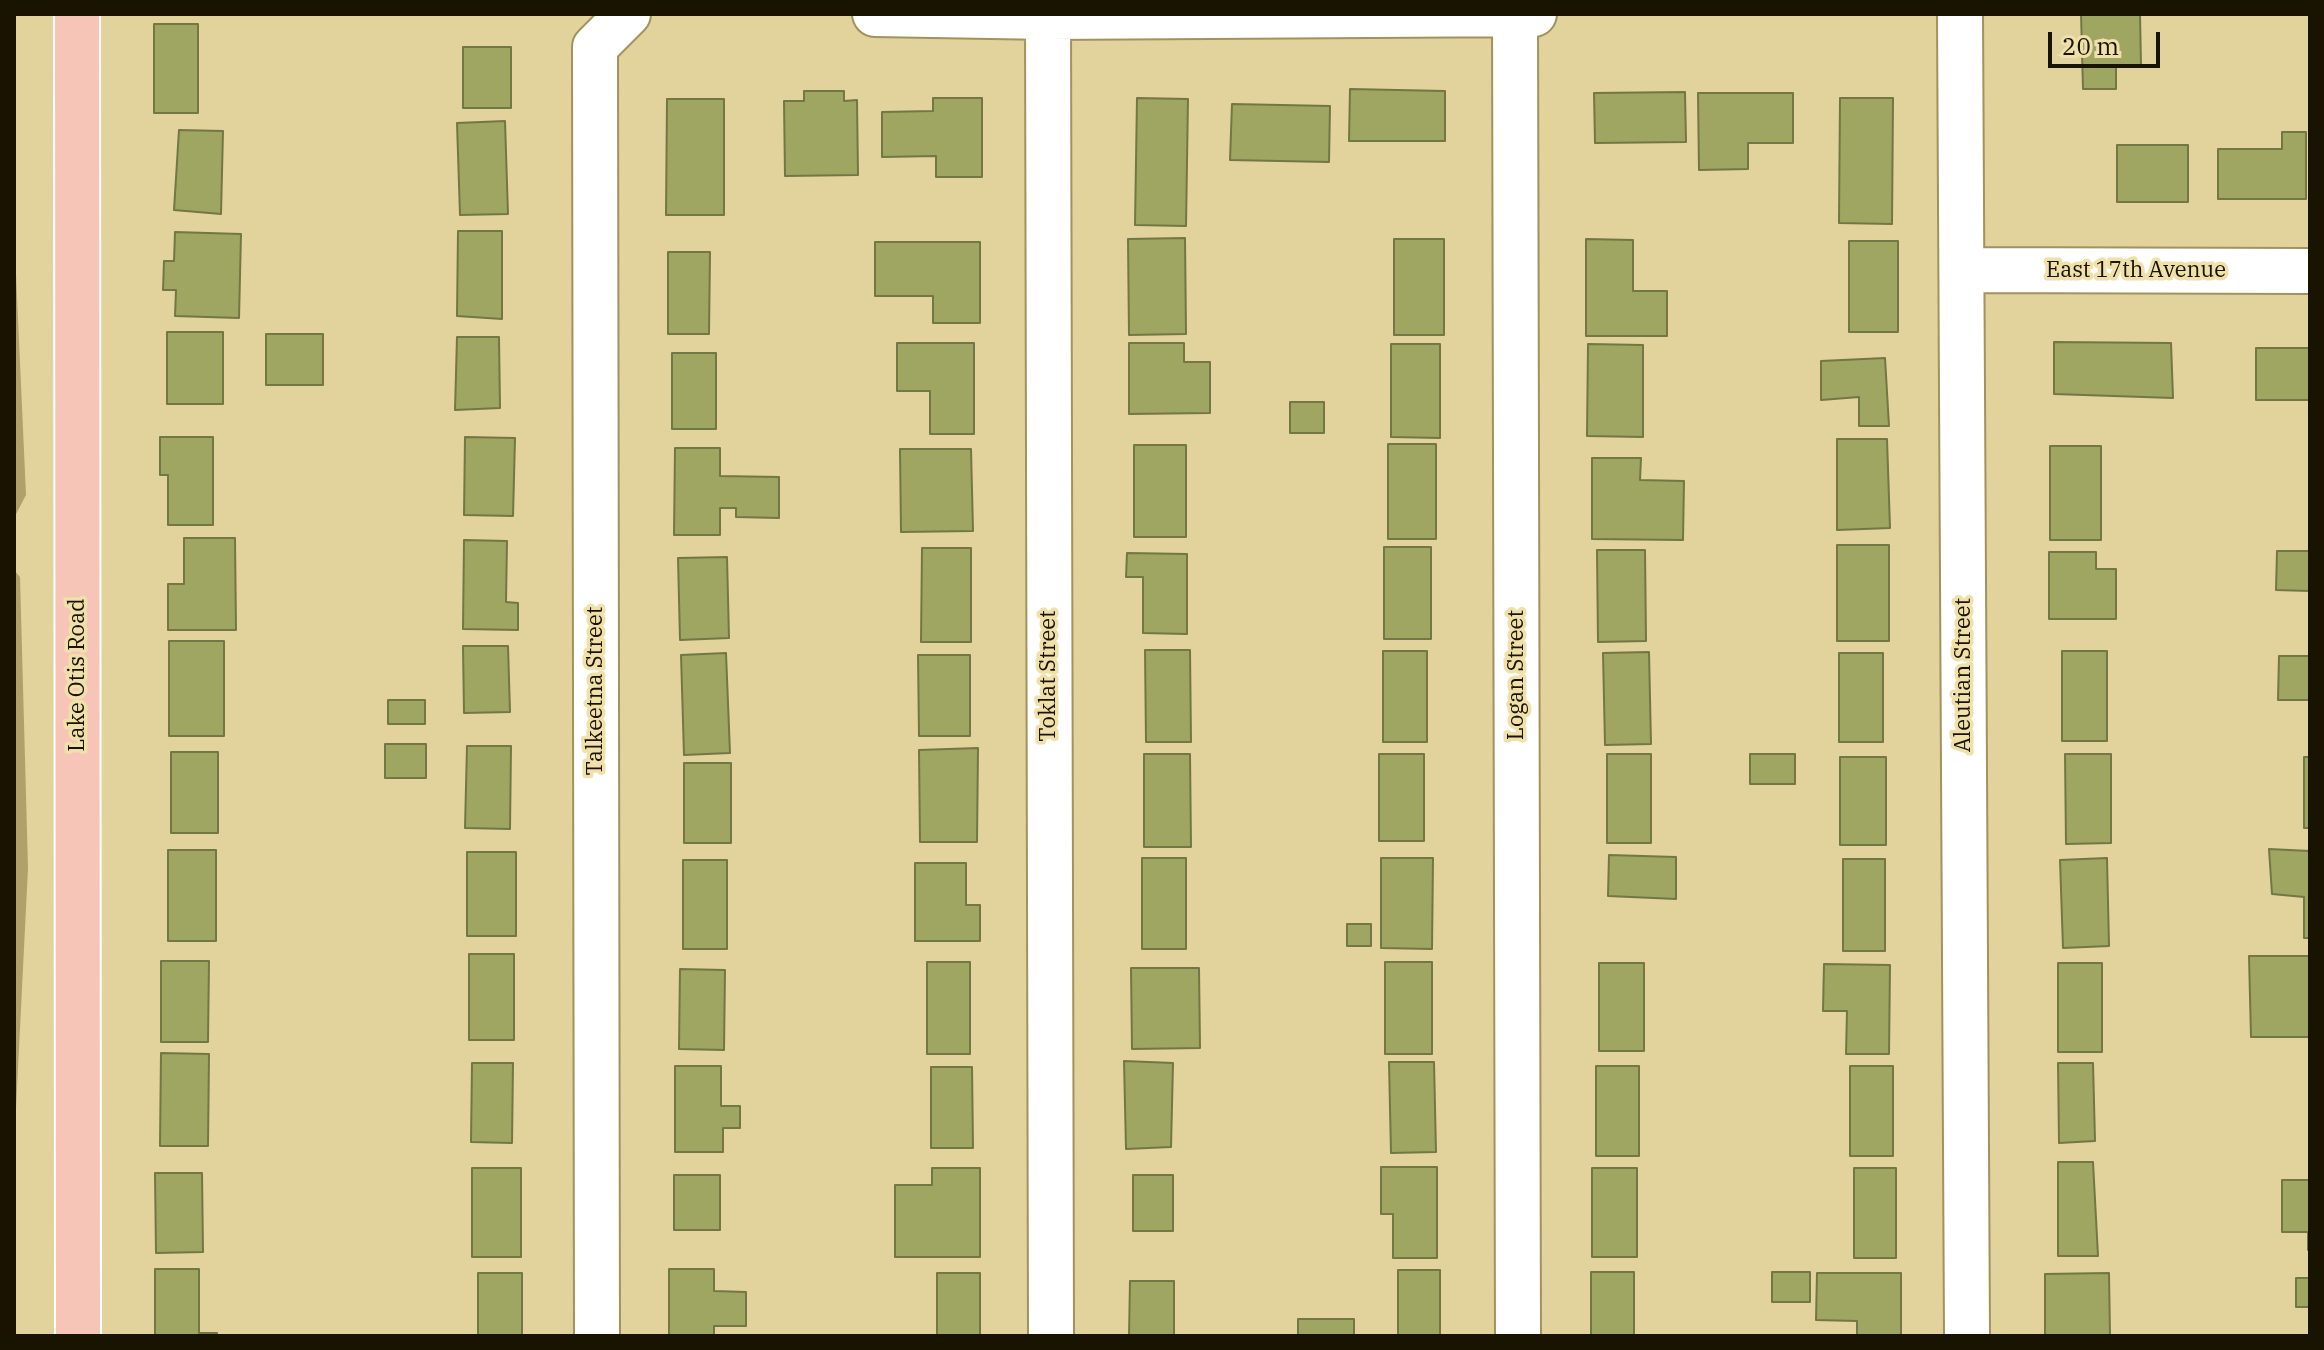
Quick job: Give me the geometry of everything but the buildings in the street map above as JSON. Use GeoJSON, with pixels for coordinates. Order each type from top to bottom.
{"type":"FeatureCollection","features":[{"type":"Feature","properties":{"kind":"main road","name":"Lake Otis Road"},"geometry":{"type":"LineString","coordinates":[[77,14],[78,1336]]}},
{"type":"Feature","properties":{"kind":"street","name":"Talkeetna Street"},"geometry":{"type":"LineString","coordinates":[[597,1336],[595,47],[628,14]]}},
{"type":"Feature","properties":{"kind":"street"},"geometry":{"type":"LineString","coordinates":[[875,14],[1048,17],[1534,14]]}},
{"type":"Feature","properties":{"kind":"street","name":"Logan Street"},"geometry":{"type":"LineString","coordinates":[[1515,14],[1518,1336]]}},
{"type":"Feature","properties":{"kind":"street","name":"Aleutian Street"},"geometry":{"type":"LineString","coordinates":[[1960,14],[1967,1336]]}},
{"type":"Feature","properties":{"kind":"street","name":"Toklat Street"},"geometry":{"type":"LineString","coordinates":[[1048,17],[1051,1336]]}},
{"type":"Feature","properties":{"kind":"street","name":"East 17th Avenue"},"geometry":{"type":"LineString","coordinates":[[1962,270],[2310,271]]}},
{"type":"Feature","properties":{"kind":"shaded area"},"geometry":{"type":"Polygon","coordinates":[[[14,230],[26,495],[14,518],[14,230]]]}},
{"type":"Feature","properties":{"kind":"shaded area"},"geometry":{"type":"Polygon","coordinates":[[[14,570],[20,577],[28,868],[14,1149],[14,570]]]}}]}
